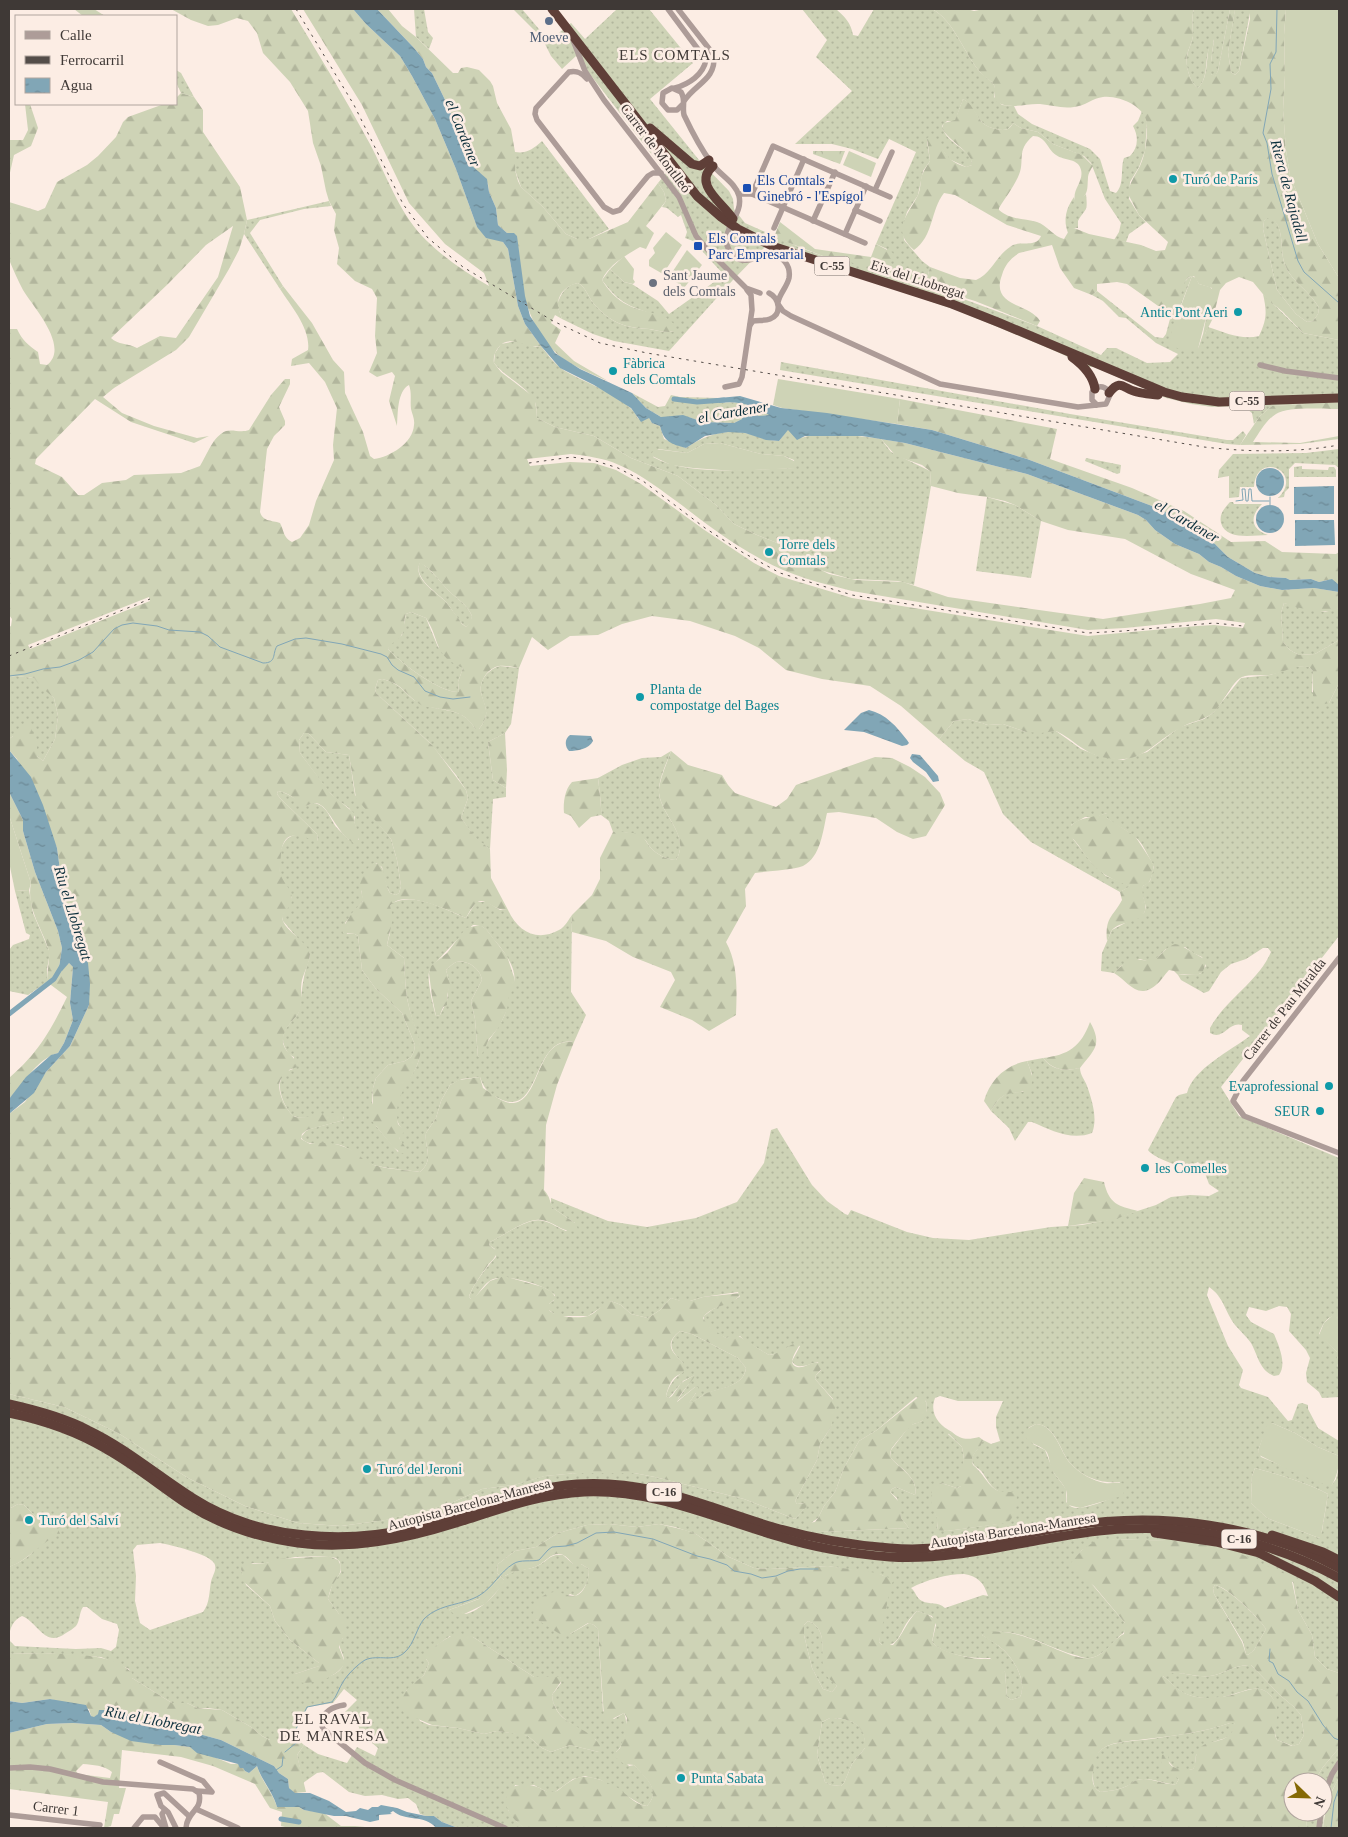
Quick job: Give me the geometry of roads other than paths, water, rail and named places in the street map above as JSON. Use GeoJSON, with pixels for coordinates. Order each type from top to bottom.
{"type":"FeatureCollection","features":[{"type":"Feature","properties":{"kind":"highway","name":"Eix del Llobregat"},"geometry":{"type":"LineString","coordinates":[[552,9],[685,182],[709,208],[732,225],[756,239],[779,249],[952,304],[1150,388],[1173,395],[1198,400],[1235,402],[1339,398]]}},
{"type":"Feature","properties":{"kind":"highway","name":"Eix del Llobregat"},"geometry":{"type":"LineString","coordinates":[[558,9],[701,193],[758,234],[794,249],[931,292],[986,312],[1143,381],[1174,392],[1218,398],[1339,394]]}},
{"type":"Feature","properties":{"kind":"highway"},"geometry":{"type":"LineString","coordinates":[[649,127],[687,161],[703,169]]}},
{"type":"Feature","properties":{"kind":"highway"},"geometry":{"type":"LineString","coordinates":[[703,169],[711,163]]}},
{"type":"Feature","properties":{"kind":"highway"},"geometry":{"type":"LineString","coordinates":[[703,169],[707,187],[735,217]]}},
{"type":"Feature","properties":{"kind":"highway"},"geometry":{"type":"LineString","coordinates":[[1043,341],[1081,364],[1090,375],[1095,389]]}},
{"type":"Feature","properties":{"kind":"highway"},"geometry":{"type":"LineString","coordinates":[[1109,393],[1116,385],[1119,385],[1135,392],[1164,395],[1185,400],[1198,400]]}},
{"type":"Feature","properties":{"kind":"highway","name":"Autopista Barcelona-Manresa"},"geometry":{"type":"LineString","coordinates":[[9,1404],[53,1416],[90,1430],[131,1455],[193,1498],[215,1510],[258,1526],[300,1535],[332,1537],[380,1534],[414,1527],[521,1494],[551,1488],[596,1484],[624,1485],[672,1494],[807,1536],[889,1548],[920,1550],[950,1548],[1092,1522],[1169,1520],[1245,1532],[1319,1557],[1339,1568]]}},
{"type":"Feature","properties":{"kind":"highway","name":"Autopista Barcelona-Manresa"},"geometry":{"type":"LineString","coordinates":[[9,1413],[58,1426],[82,1436],[108,1450],[189,1505],[224,1522],[247,1532],[296,1543],[340,1546],[377,1543],[445,1526],[537,1498],[585,1492],[635,1494],[663,1500],[784,1538],[830,1549],[917,1558],[962,1554],[1086,1532],[1168,1528],[1232,1537],[1308,1562],[1339,1578]]}},
{"type":"Feature","properties":{"kind":"highway"},"geometry":{"type":"LineString","coordinates":[[1169,1520],[1183,1518],[1222,1522],[1283,1538],[1323,1552],[1339,1560]]}},
{"type":"Feature","properties":{"kind":"highway"},"geometry":{"type":"LineString","coordinates":[[1133,1529],[1216,1542],[1259,1553],[1315,1581],[1339,1597]]}},
{"type":"Feature","properties":{"kind":"street"},"geometry":{"type":"LineString","coordinates":[[668,9],[706,60],[700,73],[684,86],[666,90],[661,100],[665,108],[671,111],[677,110],[684,103],[689,93],[710,76],[714,63],[714,56],[678,9]]}},
{"type":"Feature","properties":{"kind":"street","name":"Carrer de Montlleó"},"geometry":{"type":"LineString","coordinates":[[573,40],[586,71],[600,93],[679,197],[696,236],[707,250],[746,288],[760,293]]}},
{"type":"Feature","properties":{"kind":"street"},"geometry":{"type":"LineString","coordinates":[[600,93],[582,73],[569,72],[536,108],[536,118],[604,207],[610,211],[620,210],[648,176],[653,173],[661,174]]}},
{"type":"Feature","properties":{"kind":"street"},"geometry":{"type":"LineString","coordinates":[[675,88],[682,92],[684,115]]}},
{"type":"Feature","properties":{"kind":"street"},"geometry":{"type":"LineString","coordinates":[[677,110],[684,115],[711,163],[738,194],[740,203],[735,217],[728,228],[727,243],[730,251],[746,261],[773,255],[785,262],[789,271],[789,277],[780,294],[775,316]]}},
{"type":"Feature","properties":{"kind":"street"},"geometry":{"type":"LineString","coordinates":[[752,194],[773,146],[890,197]]}},
{"type":"Feature","properties":{"kind":"street"},"geometry":{"type":"LineString","coordinates":[[875,190],[892,152]]}},
{"type":"Feature","properties":{"kind":"street"},"geometry":{"type":"LineString","coordinates":[[774,228],[804,159]]}},
{"type":"Feature","properties":{"kind":"street"},"geometry":{"type":"LineString","coordinates":[[648,176],[651,165],[650,160]]}},
{"type":"Feature","properties":{"kind":"street"},"geometry":{"type":"LineString","coordinates":[[814,220],[835,172]]}},
{"type":"Feature","properties":{"kind":"street"},"geometry":{"type":"LineString","coordinates":[[845,234],[866,186]]}},
{"type":"Feature","properties":{"kind":"street"},"geometry":{"type":"LineString","coordinates":[[738,194],[752,194],[864,243]]}},
{"type":"Feature","properties":{"kind":"street"},"geometry":{"type":"LineString","coordinates":[[855,210],[880,221]]}},
{"type":"Feature","properties":{"kind":"street","name":"Carrer de Montlleó"},"geometry":{"type":"LineString","coordinates":[[746,288],[752,302]]}},
{"type":"Feature","properties":{"kind":"street"},"geometry":{"type":"LineString","coordinates":[[725,387],[739,384],[742,377],[752,302],[755,296],[760,293],[769,293],[784,288]]}},
{"type":"Feature","properties":{"kind":"street"},"geometry":{"type":"LineString","coordinates":[[769,293],[774,296],[783,311],[791,316],[947,386],[1068,407],[1081,407],[1106,404],[1109,399],[1109,393],[1103,387],[1095,389],[1092,392],[1091,398],[1081,407]]}},
{"type":"Feature","properties":{"kind":"street"},"geometry":{"type":"LineString","coordinates":[[752,310],[755,316],[761,319]]}},
{"type":"Feature","properties":{"kind":"street"},"geometry":{"type":"LineString","coordinates":[[748,328],[753,320],[767,320],[781,314],[791,316]]}},
{"type":"Feature","properties":{"kind":"street"},"geometry":{"type":"LineString","coordinates":[[1260,365],[1285,371],[1339,378]]}},
{"type":"Feature","properties":{"kind":"street"},"geometry":{"type":"LineString","coordinates":[[1091,398],[1096,405]]}},
{"type":"Feature","properties":{"kind":"street","name":"Carrer de Pau Miralda"},"geometry":{"type":"LineString","coordinates":[[1339,958],[1243,1081],[1233,1101],[1244,1116],[1339,1152]]}},
{"type":"Feature","properties":{"kind":"street"},"geometry":{"type":"LineString","coordinates":[[344,1705],[334,1707],[325,1713],[321,1723],[323,1729],[365,1763],[407,1786],[505,1828]]}},
{"type":"Feature","properties":{"kind":"street"},"geometry":{"type":"LineString","coordinates":[[9,1768],[30,1767],[50,1769],[104,1782],[212,1792],[203,1781],[160,1762]]}},
{"type":"Feature","properties":{"kind":"street"},"geometry":{"type":"LineString","coordinates":[[186,1828],[189,1816],[199,1805],[199,1793],[195,1791]]}},
{"type":"Feature","properties":{"kind":"street"},"geometry":{"type":"LineString","coordinates":[[176,1828],[157,1795],[164,1793],[189,1816]]}},
{"type":"Feature","properties":{"kind":"street"},"geometry":{"type":"LineString","coordinates":[[196,1809],[238,1828]]}},
{"type":"Feature","properties":{"kind":"street"},"geometry":{"type":"LineString","coordinates":[[165,1810],[162,1814],[165,1828]]}},
{"type":"Feature","properties":{"kind":"street","name":"Carrer 1"},"geometry":{"type":"LineString","coordinates":[[9,1815],[82,1826],[100,1825]]}},
{"type":"Feature","properties":{"kind":"street"},"geometry":{"type":"LineString","coordinates":[[134,1828],[144,1817],[155,1817],[165,1828]]}},
{"type":"Feature","properties":{"kind":"water"},"geometry":{"type":"Polygon","coordinates":[[[353,9],[377,9],[414,48],[432,73],[447,104],[470,164],[487,179],[489,192],[496,208],[498,225],[507,233],[514,233],[517,236],[525,296],[530,316],[555,353],[580,369],[632,393],[646,408],[661,417],[683,415],[703,422],[734,423],[742,419],[744,411],[759,416],[769,415],[745,404],[733,402],[719,403],[719,398],[740,396],[781,408],[827,413],[932,430],[1027,459],[1152,506],[1181,519],[1193,532],[1215,544],[1228,557],[1255,573],[1290,580],[1311,579],[1319,582],[1332,579],[1339,585],[1339,592],[1314,588],[1282,590],[1260,586],[1209,562],[1199,554],[1175,544],[1138,515],[1027,474],[905,443],[862,436],[805,436],[797,440],[788,430],[779,441],[766,440],[745,433],[728,432],[705,436],[686,448],[672,444],[664,436],[660,426],[652,423],[649,418],[641,422],[631,408],[594,385],[560,368],[541,346],[525,324],[518,306],[508,249],[503,242],[486,238],[477,227],[435,119],[412,76],[400,56],[353,9]]]}},
{"type":"Feature","properties":{"kind":"water"},"geometry":{"type":"Polygon","coordinates":[[[1270,468],[1280,472],[1284,482],[1280,492],[1270,496],[1260,492],[1256,482],[1260,472],[1270,468]]]}},
{"type":"Feature","properties":{"kind":"water"},"geometry":{"type":"Polygon","coordinates":[[[1334,486],[1334,514],[1294,514],[1294,487],[1334,486]]]}},
{"type":"Feature","properties":{"kind":"water"},"geometry":{"type":"Polygon","coordinates":[[[1270,505],[1280,509],[1284,519],[1280,529],[1270,533],[1260,529],[1256,519],[1260,509],[1270,505]]]}},
{"type":"Feature","properties":{"kind":"water"},"geometry":{"type":"Polygon","coordinates":[[[1295,520],[1334,520],[1335,545],[1295,546],[1295,520]]]}},
{"type":"Feature","properties":{"kind":"water"},"geometry":{"type":"Polygon","coordinates":[[[869,710],[891,722],[909,743],[902,746],[864,732],[844,730],[861,713],[869,710]]]}},
{"type":"Feature","properties":{"kind":"water"},"geometry":{"type":"Polygon","coordinates":[[[570,735],[591,736],[593,741],[586,748],[569,751],[566,743],[570,735]]]}},
{"type":"Feature","properties":{"kind":"water"},"geometry":{"type":"Polygon","coordinates":[[[9,750],[31,777],[43,805],[57,848],[66,914],[71,930],[88,963],[90,984],[89,1005],[70,1046],[46,1072],[34,1093],[9,1114],[9,1099],[26,1077],[51,1055],[58,1053],[64,1043],[73,1020],[70,1003],[73,967],[69,963],[62,971],[59,968],[62,948],[58,931],[35,872],[23,831],[23,820],[9,792],[9,750]]]}},
{"type":"Feature","properties":{"kind":"water"},"geometry":{"type":"Polygon","coordinates":[[[912,754],[920,755],[938,776],[939,781],[933,782],[926,772],[913,762],[910,758],[912,754]]]}},
{"type":"Feature","properties":{"kind":"water"},"geometry":{"type":"Polygon","coordinates":[[[50,1699],[86,1705],[91,1716],[94,1717],[98,1714],[99,1710],[113,1710],[141,1721],[159,1723],[221,1740],[274,1766],[279,1773],[288,1779],[289,1788],[295,1793],[310,1793],[329,1801],[346,1812],[356,1811],[360,1808],[368,1810],[381,1805],[426,1816],[434,1816],[442,1822],[458,1828],[436,1828],[421,1819],[403,1816],[393,1811],[390,1813],[392,1814],[379,1815],[379,1820],[370,1822],[346,1816],[334,1816],[304,1810],[299,1807],[277,1807],[257,1766],[249,1773],[240,1768],[238,1764],[197,1753],[190,1747],[131,1741],[101,1725],[47,1724],[9,1733],[9,1701],[22,1703],[50,1699]]]}},
{"type":"Feature","properties":{"kind":"waterway","name":"Riera de Rajadell"},"geometry":{"type":"LineString","coordinates":[[1277,9],[1276,52],[1270,64],[1271,89],[1263,133],[1267,143],[1272,174],[1298,261],[1304,272],[1339,303]]}},
{"type":"Feature","properties":{"kind":"waterway","name":"el Cardener"},"geometry":{"type":"LineString","coordinates":[[674,399],[697,402],[724,400]]}},
{"type":"Feature","properties":{"kind":"waterway"},"geometry":{"type":"LineString","coordinates":[[1236,501],[1243,500],[1242,489],[1245,489],[1246,501],[1248,501],[1249,489],[1251,489],[1252,501],[1269,501]]}},
{"type":"Feature","properties":{"kind":"waterway"},"geometry":{"type":"LineString","coordinates":[[1270,497],[1270,505]]}},
{"type":"Feature","properties":{"kind":"waterway"},"geometry":{"type":"LineString","coordinates":[[9,676],[60,667],[79,660],[93,652],[114,629],[133,623],[157,626],[169,630],[200,632],[208,636],[220,647],[263,663],[272,660],[277,646],[295,639],[306,638],[342,644],[387,657],[398,670],[414,677],[425,691],[440,697],[453,699],[470,697]]}},
{"type":"Feature","properties":{"kind":"waterway"},"geometry":{"type":"LineString","coordinates":[[9,1014],[54,979],[63,964]]}},
{"type":"Feature","properties":{"kind":"waterway"},"geometry":{"type":"LineString","coordinates":[[285,1752],[301,1739],[295,1731],[307,1707],[332,1702],[345,1679],[362,1662],[370,1658],[391,1658],[401,1655],[408,1649],[422,1622],[430,1614],[444,1607],[473,1599],[489,1588],[513,1564],[539,1560],[552,1547],[577,1543],[596,1533],[614,1532],[653,1539],[727,1565],[734,1571],[762,1578],[800,1569],[818,1569]]}},
{"type":"Feature","properties":{"kind":"waterway"},"geometry":{"type":"LineString","coordinates":[[1270,1649],[1269,1661],[1273,1663],[1278,1674],[1289,1681],[1297,1692],[1308,1701],[1323,1725],[1334,1738],[1339,1740]]}},
{"type":"Feature","properties":{"kind":"waterway"},"geometry":{"type":"LineString","coordinates":[[276,1770],[282,1766],[283,1757]]}},
{"type":"Feature","properties":{"kind":"waterway"},"geometry":{"type":"LineString","coordinates":[[1331,1828],[1334,1802],[1339,1788]]}},
{"type":"Feature","properties":{"kind":"waterway"},"geometry":{"type":"LineString","coordinates":[[281,1819],[299,1822]]}},
{"type":"Feature","properties":{"kind":"railway"},"geometry":{"type":"LineString","coordinates":[[296,9],[354,105],[403,204],[428,238],[463,267],[553,321],[600,343],[647,353],[1204,447],[1272,451],[1339,445]]}},
{"type":"Feature","properties":{"kind":"railway"},"geometry":{"type":"LineString","coordinates":[[529,463],[572,457],[596,461],[618,468],[643,481],[705,528],[742,552],[780,573],[852,595],[1088,633],[1214,623],[1243,626]]}},
{"type":"Feature","properties":{"kind":"railway"},"geometry":{"type":"LineString","coordinates":[[9,656],[150,599]]}},
{"type":"Feature","properties":{"kind":"place","name":"Moeve"},"geometry":{"type":"Point","coordinates":[549,21]}},
{"type":"Feature","properties":{"kind":"place","name":"Turó de París"},"geometry":{"type":"Point","coordinates":[1173,179]}},
{"type":"Feature","properties":{"kind":"place","name":"Els Comtals - Ginebró - l'Espígol"},"geometry":{"type":"Point","coordinates":[747,188]}},
{"type":"Feature","properties":{"kind":"place","name":"Els Comtals Parc Empresarial"},"geometry":{"type":"Point","coordinates":[698,246]}},
{"type":"Feature","properties":{"kind":"place","name":"Sant Jaume dels Comtals"},"geometry":{"type":"Point","coordinates":[653,283]}},
{"type":"Feature","properties":{"kind":"place","name":"Antic Pont Aeri"},"geometry":{"type":"Point","coordinates":[1238,312]}},
{"type":"Feature","properties":{"kind":"place","name":"Fàbrica dels Comtals"},"geometry":{"type":"Point","coordinates":[613,371]}},
{"type":"Feature","properties":{"kind":"place","name":"Torre dels Comtals"},"geometry":{"type":"Point","coordinates":[769,552]}},
{"type":"Feature","properties":{"kind":"place","name":"Planta de compostatge del Bages"},"geometry":{"type":"Point","coordinates":[640,697]}},
{"type":"Feature","properties":{"kind":"place","name":"Evaprofessional"},"geometry":{"type":"Point","coordinates":[1329,1086]}},
{"type":"Feature","properties":{"kind":"place","name":"SEUR"},"geometry":{"type":"Point","coordinates":[1320,1111]}},
{"type":"Feature","properties":{"kind":"place","name":"les Comelles"},"geometry":{"type":"Point","coordinates":[1145,1168]}},
{"type":"Feature","properties":{"kind":"place","name":"Turó del Jeroni"},"geometry":{"type":"Point","coordinates":[367,1469]}},
{"type":"Feature","properties":{"kind":"place","name":"Turó del Salví"},"geometry":{"type":"Point","coordinates":[29,1520]}},
{"type":"Feature","properties":{"kind":"place","name":"Punta Sabata"},"geometry":{"type":"Point","coordinates":[681,1778]}},
{"type":"Feature","properties":{"kind":"district","name":"ELS COMTALS"},"geometry":{"type":"Point","coordinates":[675,55]}},
{"type":"Feature","properties":{"kind":"district","name":"EL RAVAL DE MANRESA"},"geometry":{"type":"Point","coordinates":[333,1728]}},
{"type":"Feature","properties":{"kind":"water label","name":"Riu el Llobregat"},"geometry":{"type":"Point","coordinates":[73,913]}},
{"type":"Feature","properties":{"kind":"water label","name":"Riu el Llobregat"},"geometry":{"type":"Point","coordinates":[153,1720]}}]}
